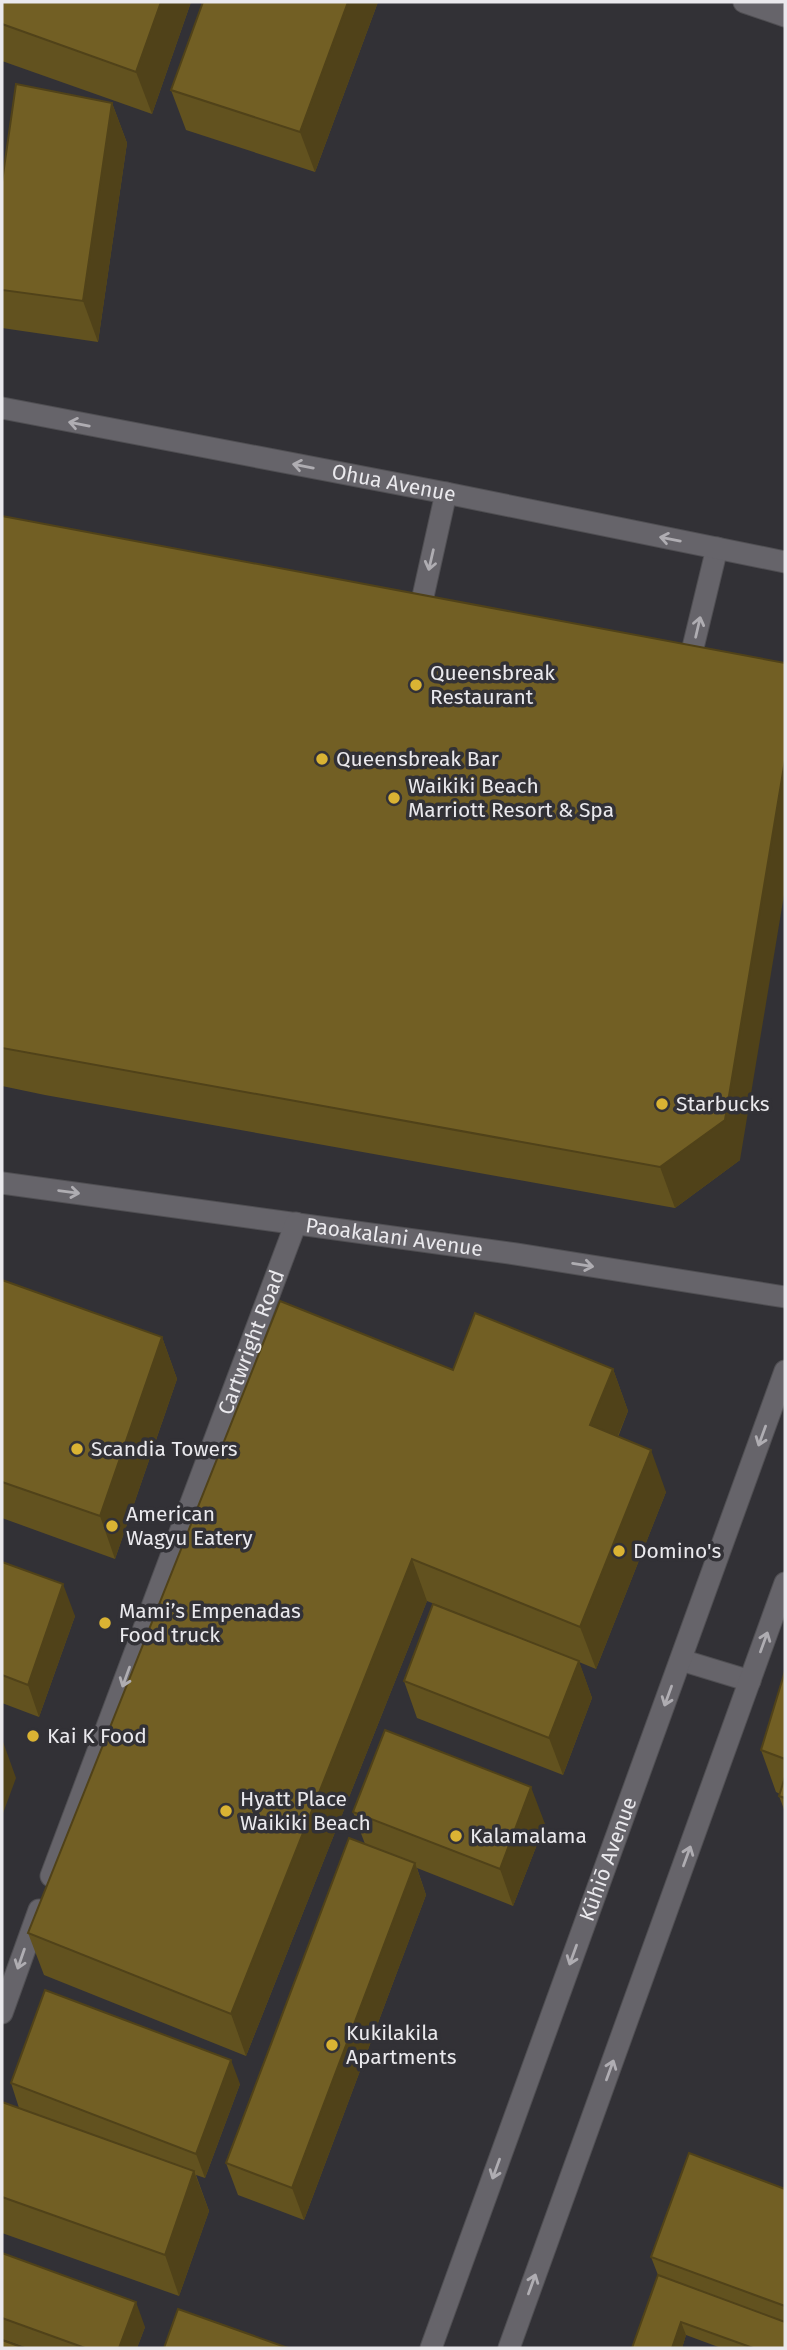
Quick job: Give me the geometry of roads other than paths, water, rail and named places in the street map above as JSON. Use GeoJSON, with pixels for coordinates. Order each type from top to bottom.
{"type":"FeatureCollection","features":[{"type":"Feature","properties":{"kind":"street"},"geometry":{"type":"LineString","coordinates":[[744,2],[785,16]]}},
{"type":"Feature","properties":{"kind":"street","name":"Ohua Avenue"},"geometry":{"type":"LineString","coordinates":[[2,408],[446,493],[785,562]]}},
{"type":"Feature","properties":{"kind":"street"},"geometry":{"type":"LineString","coordinates":[[445,624],[418,619],[446,493]]}},
{"type":"Feature","properties":{"kind":"street"},"geometry":{"type":"LineString","coordinates":[[662,660],[689,664],[716,548]]}},
{"type":"Feature","properties":{"kind":"street","name":"Paoakalani Avenue"},"geometry":{"type":"LineString","coordinates":[[2,1183],[554,1260],[785,1297]]}},
{"type":"Feature","properties":{"kind":"street","name":"Cartwright Road"},"geometry":{"type":"LineString","coordinates":[[2,2013],[296,1223]]}},
{"type":"Feature","properties":{"kind":"street","name":"Kūhiō Avenue"},"geometry":{"type":"LineString","coordinates":[[431,2348],[785,1371]]}},
{"type":"Feature","properties":{"kind":"street"},"geometry":{"type":"LineString","coordinates":[[509,2348],[785,1583]]}},
{"type":"Feature","properties":{"kind":"street"},"geometry":{"type":"LineString","coordinates":[[681,1660],[750,1681]]}},
{"type":"Feature","properties":{"kind":"place","name":"Queensbreak Restaurant"},"geometry":{"type":"Point","coordinates":[416,685]}},
{"type":"Feature","properties":{"kind":"place","name":"Queensbreak Bar"},"geometry":{"type":"Point","coordinates":[322,759]}},
{"type":"Feature","properties":{"kind":"place","name":"Waikiki Beach Marriott Resort & Spa"},"geometry":{"type":"Point","coordinates":[394,798]}},
{"type":"Feature","properties":{"kind":"place","name":"Starbucks"},"geometry":{"type":"Point","coordinates":[662,1104]}},
{"type":"Feature","properties":{"kind":"place","name":"Scandia Towers"},"geometry":{"type":"Point","coordinates":[77,1449]}},
{"type":"Feature","properties":{"kind":"place","name":"American Wagyu Eatery"},"geometry":{"type":"Point","coordinates":[112,1526]}},
{"type":"Feature","properties":{"kind":"place","name":"Domino's"},"geometry":{"type":"Point","coordinates":[619,1551]}},
{"type":"Feature","properties":{"kind":"place","name":"Mami’s Empenadas Food truck"},"geometry":{"type":"Point","coordinates":[105,1623]}},
{"type":"Feature","properties":{"kind":"place","name":"Kai K Food"},"geometry":{"type":"Point","coordinates":[33,1736]}},
{"type":"Feature","properties":{"kind":"place","name":"Hyatt Place Waikiki Beach"},"geometry":{"type":"Point","coordinates":[226,1811]}},
{"type":"Feature","properties":{"kind":"place","name":"Kalamalama"},"geometry":{"type":"Point","coordinates":[456,1836]}},
{"type":"Feature","properties":{"kind":"place","name":"Kukilakila Apartments"},"geometry":{"type":"Point","coordinates":[332,2045]}}]}
